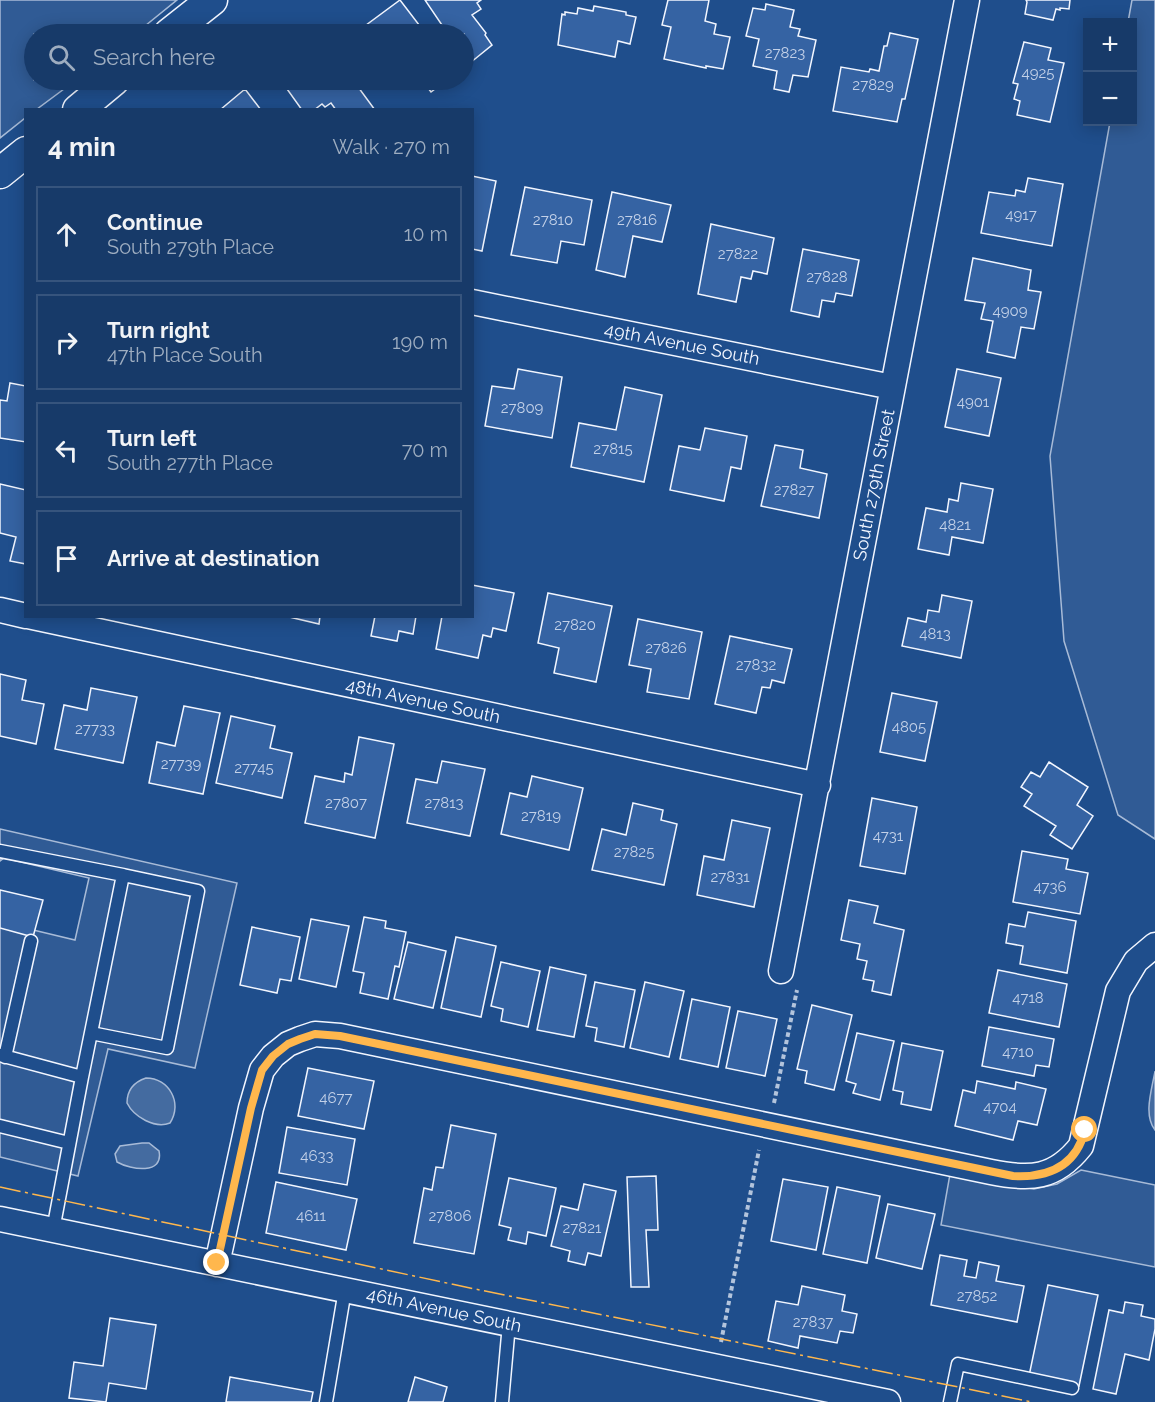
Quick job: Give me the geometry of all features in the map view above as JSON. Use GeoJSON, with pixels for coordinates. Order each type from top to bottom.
{"type":"FeatureCollection","features":[{"type":"Feature","properties":{"kind":"street"},"geometry":{"type":"LineString","coordinates":[[182,24],[212,0]]}},
{"type":"Feature","properties":{"kind":"street","name":"South 279th Street"},"geometry":{"type":"LineString","coordinates":[[781,971],[967,0]]}},
{"type":"Feature","properties":{"kind":"street"},"geometry":{"type":"LineString","coordinates":[[80,108],[102,90]]}},
{"type":"Feature","properties":{"kind":"street"},"geometry":{"type":"LineString","coordinates":[[0,173],[24,154]]}},
{"type":"Feature","properties":{"kind":"street","name":"49th Avenue South"},"geometry":{"type":"LineString","coordinates":[[474,302],[892,387]]}},
{"type":"Feature","properties":{"kind":"street","name":"48th Avenue South"},"geometry":{"type":"LineString","coordinates":[[0,610],[24,615]]}},
{"type":"Feature","properties":{"kind":"street","name":"48th Avenue South"},"geometry":{"type":"LineString","coordinates":[[45,618],[100,624],[818,785]]}},
{"type":"Feature","properties":{"kind":"street"},"geometry":{"type":"LineString","coordinates":[[217,1263],[251,1108],[262,1070],[273,1056],[288,1044],[315,1034],[340,1036],[1013,1176],[1032,1178],[1058,1169],[1071,1159],[1081,1146],[1118,991],[1136,961],[1155,945]]}},
{"type":"Feature","properties":{"kind":"street","name":"46th Avenue South"},"geometry":{"type":"LineString","coordinates":[[0,1219],[888,1402]]}},
{"type":"Feature","properties":{"kind":"lane"},"geometry":{"type":"LineString","coordinates":[[0,851],[198,891],[167,1048],[91,1033]]}},
{"type":"Feature","properties":{"kind":"lane"},"geometry":{"type":"LineString","coordinates":[[53,1230],[123,875]]}},
{"type":"Feature","properties":{"kind":"lane"},"geometry":{"type":"LineString","coordinates":[[31,941],[3,1056],[82,1077]]}},
{"type":"Feature","properties":{"kind":"lane"},"geometry":{"type":"LineString","coordinates":[[0,1126],[69,1143]]}},
{"type":"Feature","properties":{"kind":"lane"},"geometry":{"type":"LineString","coordinates":[[326,1402],[345,1290]]}},
{"type":"Feature","properties":{"kind":"lane"},"geometry":{"type":"LineString","coordinates":[[502,1402],[509,1324]]}},
{"type":"Feature","properties":{"kind":"lane"},"geometry":{"type":"LineString","coordinates":[[950,1402],[958,1364],[1072,1388]]}},
{"type":"Feature","properties":{"kind":"path"},"geometry":{"type":"LineString","coordinates":[[716,1367],[764,1124],[774,1103],[797,987],[781,971]]}},
{"type":"Feature","properties":{"kind":"shaded area"},"geometry":{"type":"Polygon","coordinates":[[[0,0],[177,0],[147,24],[24,24],[24,90],[63,90],[38,108],[24,108],[24,119],[0,138],[0,0]]]}},
{"type":"Feature","properties":{"kind":"shaded area"},"geometry":{"type":"Polygon","coordinates":[[[1132,0],[1155,0],[1155,839],[1118,815],[1064,641],[1050,456],[1109,126],[1137,126],[1137,18],[1129,18],[1132,0]]]}},
{"type":"Feature","properties":{"kind":"shaded area"},"geometry":{"type":"Polygon","coordinates":[[[0,829],[237,883],[195,1068],[108,1049],[78,1176],[0,1157],[0,922],[75,940],[89,878],[4,858],[0,861],[0,829]]]}},
{"type":"Feature","properties":{"kind":"shaded area"},"geometry":{"type":"Polygon","coordinates":[[[1155,1071],[1155,1130],[1151,1124],[1149,1109],[1155,1071]]]}},
{"type":"Feature","properties":{"kind":"shaded area"},"geometry":{"type":"Polygon","coordinates":[[[146,1078],[161,1082],[172,1093],[175,1108],[170,1123],[158,1124],[145,1120],[127,1103],[132,1087],[146,1078]]]}},
{"type":"Feature","properties":{"kind":"shaded area"},"geometry":{"type":"Polygon","coordinates":[[[149,1143],[159,1151],[157,1164],[145,1169],[117,1162],[115,1154],[120,1146],[149,1143]]]}},
{"type":"Feature","properties":{"kind":"shaded area"},"geometry":{"type":"Polygon","coordinates":[[[1081,1170],[1155,1185],[1155,1267],[941,1225],[950,1174],[1034,1189],[1057,1184],[1081,1170]]]}},
{"type":"Feature","properties":{"kind":"building"},"geometry":{"type":"Polygon","coordinates":[[[400,0],[418,24],[368,24],[400,0]]]}},
{"type":"Feature","properties":{"kind":"building"},"geometry":{"type":"Polygon","coordinates":[[[425,0],[481,0],[477,3],[481,9],[472,15],[492,45],[474,60],[474,24],[441,24],[425,0]]]}},
{"type":"Feature","properties":{"kind":"building"},"geometry":{"type":"Polygon","coordinates":[[[668,0],[709,0],[705,21],[716,24],[714,34],[730,37],[723,69],[706,66],[706,68],[664,59],[671,27],[662,25],[668,0]]]}},
{"type":"Feature","properties":{"kind":"building"},"geometry":{"type":"Polygon","coordinates":[[[1026,0],[1070,0],[1069,9],[1056,9],[1053,20],[1025,14],[1026,0]]]}},
{"type":"Feature","properties":{"kind":"building"},"geometry":{"type":"Polygon","coordinates":[[[766,4],[794,10],[790,27],[800,29],[798,36],[816,40],[808,77],[793,75],[789,92],[774,89],[777,71],[753,66],[759,39],[746,36],[753,8],[765,10],[766,4]]]}},
{"type":"Feature","properties":{"kind":"building"},"geometry":{"type":"Polygon","coordinates":[[[594,6],[626,12],[626,15],[636,17],[630,44],[618,41],[615,57],[558,45],[562,14],[565,15],[565,12],[577,14],[578,8],[593,11],[594,6]]]}},
{"type":"Feature","properties":{"kind":"building"},"geometry":{"type":"Polygon","coordinates":[[[890,33],[918,39],[905,99],[902,99],[897,122],[833,111],[841,67],[869,72],[870,69],[879,71],[884,46],[887,46],[890,33]]]}},
{"type":"Feature","properties":{"kind":"building"},"geometry":{"type":"Polygon","coordinates":[[[1024,42],[1051,48],[1048,60],[1064,63],[1050,122],[1017,115],[1020,101],[1014,99],[1018,84],[1013,83],[1024,42]]]}},
{"type":"Feature","properties":{"kind":"building"},"geometry":{"type":"Polygon","coordinates":[[[246,90],[259,108],[222,108],[246,90]]]}},
{"type":"Feature","properties":{"kind":"building"},"geometry":{"type":"Polygon","coordinates":[[[288,90],[360,90],[374,108],[335,108],[331,103],[325,107],[322,104],[317,108],[301,108],[288,90]]]}},
{"type":"Feature","properties":{"kind":"building"},"geometry":{"type":"Polygon","coordinates":[[[474,176],[496,181],[482,251],[474,249],[474,176]]]}},
{"type":"Feature","properties":{"kind":"building"},"geometry":{"type":"Polygon","coordinates":[[[1028,178],[1063,184],[1052,246],[981,233],[989,192],[1015,196],[1016,190],[1025,192],[1028,178]]]}},
{"type":"Feature","properties":{"kind":"building"},"geometry":{"type":"Polygon","coordinates":[[[525,187],[592,200],[584,245],[561,241],[557,263],[511,255],[525,187]]]}},
{"type":"Feature","properties":{"kind":"building"},"geometry":{"type":"Polygon","coordinates":[[[612,192],[671,205],[662,242],[633,236],[625,277],[596,270],[612,192]]]}},
{"type":"Feature","properties":{"kind":"building"},"geometry":{"type":"Polygon","coordinates":[[[711,224],[774,238],[767,274],[753,271],[751,279],[741,277],[736,302],[698,294],[711,224]]]}},
{"type":"Feature","properties":{"kind":"building"},"geometry":{"type":"Polygon","coordinates":[[[803,249],[859,260],[852,296],[836,293],[834,302],[822,300],[819,317],[791,311],[803,249]]]}},
{"type":"Feature","properties":{"kind":"building"},"geometry":{"type":"Polygon","coordinates":[[[973,258],[1031,270],[1028,290],[1041,292],[1034,329],[1021,327],[1015,358],[987,352],[993,321],[981,319],[985,303],[965,300],[973,258]]]}},
{"type":"Feature","properties":{"kind":"building"},"geometry":{"type":"Polygon","coordinates":[[[518,369],[562,377],[552,438],[485,426],[492,386],[514,389],[518,369]]]}},
{"type":"Feature","properties":{"kind":"building"},"geometry":{"type":"Polygon","coordinates":[[[957,369],[1001,378],[989,436],[945,427],[957,369]]]}},
{"type":"Feature","properties":{"kind":"building"},"geometry":{"type":"Polygon","coordinates":[[[10,383],[24,386],[24,442],[0,438],[0,400],[7,401],[10,383]]]}},
{"type":"Feature","properties":{"kind":"building"},"geometry":{"type":"Polygon","coordinates":[[[625,387],[662,395],[644,482],[571,467],[579,423],[616,430],[625,387]]]}},
{"type":"Feature","properties":{"kind":"building"},"geometry":{"type":"Polygon","coordinates":[[[705,428],[747,436],[741,469],[731,467],[724,501],[670,490],[679,446],[700,450],[705,428]]]}},
{"type":"Feature","properties":{"kind":"building"},"geometry":{"type":"Polygon","coordinates":[[[775,445],[803,450],[800,468],[827,474],[819,518],[761,506],[775,445]]]}},
{"type":"Feature","properties":{"kind":"building"},"geometry":{"type":"Polygon","coordinates":[[[961,483],[993,489],[983,543],[952,537],[949,555],[918,549],[926,508],[947,512],[949,499],[958,501],[961,483]]]}},
{"type":"Feature","properties":{"kind":"building"},"geometry":{"type":"Polygon","coordinates":[[[0,484],[24,490],[24,564],[10,561],[16,537],[0,533],[0,484]]]}},
{"type":"Feature","properties":{"kind":"building"},"geometry":{"type":"Polygon","coordinates":[[[474,585],[514,593],[506,631],[493,628],[491,637],[483,635],[478,658],[436,649],[442,618],[474,618],[474,585]]]}},
{"type":"Feature","properties":{"kind":"building"},"geometry":{"type":"Polygon","coordinates":[[[548,593],[612,606],[596,682],[554,673],[559,648],[538,643],[548,593]]]}},
{"type":"Feature","properties":{"kind":"building"},"geometry":{"type":"Polygon","coordinates":[[[942,595],[972,601],[961,658],[902,646],[908,618],[926,622],[928,610],[939,612],[942,595]]]}},
{"type":"Feature","properties":{"kind":"building"},"geometry":{"type":"Polygon","coordinates":[[[294,618],[320,618],[319,624],[294,618]]]}},
{"type":"Feature","properties":{"kind":"building"},"geometry":{"type":"Polygon","coordinates":[[[375,618],[416,618],[413,634],[399,631],[397,641],[371,636],[375,618]]]}},
{"type":"Feature","properties":{"kind":"building"},"geometry":{"type":"Polygon","coordinates":[[[638,619],[702,632],[689,699],[647,692],[651,669],[629,665],[638,619]]]}},
{"type":"Feature","properties":{"kind":"building"},"geometry":{"type":"Polygon","coordinates":[[[730,636],[792,649],[784,683],[772,680],[770,688],[762,687],[756,713],[715,704],[730,636]]]}},
{"type":"Feature","properties":{"kind":"building"},"geometry":{"type":"Polygon","coordinates":[[[0,674],[26,680],[22,700],[44,704],[36,744],[0,736],[0,674]]]}},
{"type":"Feature","properties":{"kind":"building"},"geometry":{"type":"Polygon","coordinates":[[[91,688],[137,697],[123,763],[55,749],[64,705],[87,710],[91,688]]]}},
{"type":"Feature","properties":{"kind":"building"},"geometry":{"type":"Polygon","coordinates":[[[892,693],[937,702],[925,761],[880,752],[892,693]]]}},
{"type":"Feature","properties":{"kind":"building"},"geometry":{"type":"Polygon","coordinates":[[[184,706],[220,713],[203,794],[149,783],[157,742],[175,746],[184,706]]]}},
{"type":"Feature","properties":{"kind":"building"},"geometry":{"type":"Polygon","coordinates":[[[231,716],[275,726],[270,748],[292,753],[282,798],[216,783],[231,716]]]}},
{"type":"Feature","properties":{"kind":"building"},"geometry":{"type":"Polygon","coordinates":[[[359,737],[394,744],[375,838],[305,823],[315,776],[344,782],[345,773],[352,775],[359,737]]]}},
{"type":"Feature","properties":{"kind":"building"},"geometry":{"type":"Polygon","coordinates":[[[442,761],[485,769],[470,836],[407,823],[416,779],[437,783],[442,761]]]}},
{"type":"Feature","properties":{"kind":"building"},"geometry":{"type":"Polygon","coordinates":[[[1049,762],[1088,787],[1077,805],[1093,816],[1072,849],[1050,835],[1056,826],[1024,806],[1032,794],[1021,787],[1031,772],[1040,777],[1049,762]]]}},
{"type":"Feature","properties":{"kind":"building"},"geometry":{"type":"Polygon","coordinates":[[[532,776],[583,788],[569,850],[501,834],[510,793],[527,797],[532,776]]]}},
{"type":"Feature","properties":{"kind":"building"},"geometry":{"type":"Polygon","coordinates":[[[872,798],[917,807],[905,874],[860,866],[872,798]]]}},
{"type":"Feature","properties":{"kind":"building"},"geometry":{"type":"Polygon","coordinates":[[[633,803],[663,810],[661,820],[677,824],[664,885],[592,870],[602,829],[626,835],[633,803]]]}},
{"type":"Feature","properties":{"kind":"building"},"geometry":{"type":"Polygon","coordinates":[[[732,820],[770,828],[754,907],[697,895],[704,856],[724,860],[732,820]]]}},
{"type":"Feature","properties":{"kind":"building"},"geometry":{"type":"Polygon","coordinates":[[[1022,851],[1068,859],[1066,869],[1088,873],[1080,914],[1013,902],[1022,851]]]}},
{"type":"Feature","properties":{"kind":"building"},"geometry":{"type":"Polygon","coordinates":[[[0,890],[43,900],[33,937],[0,928],[0,890]]]}},
{"type":"Feature","properties":{"kind":"building"},"geometry":{"type":"Polygon","coordinates":[[[849,900],[878,906],[874,923],[904,930],[891,995],[872,991],[874,981],[863,979],[867,961],[857,959],[860,944],[841,940],[849,900]]]}},
{"type":"Feature","properties":{"kind":"building"},"geometry":{"type":"Polygon","coordinates":[[[1028,912],[1076,921],[1067,973],[1020,964],[1023,946],[1006,943],[1009,924],[1025,927],[1028,912]]]}},
{"type":"Feature","properties":{"kind":"building"},"geometry":{"type":"Polygon","coordinates":[[[364,917],[386,921],[385,928],[406,932],[399,967],[395,966],[388,999],[360,993],[364,973],[353,971],[364,917]]]}},
{"type":"Feature","properties":{"kind":"building"},"geometry":{"type":"Polygon","coordinates":[[[311,919],[349,926],[336,987],[299,979],[311,919]]]}},
{"type":"Feature","properties":{"kind":"building"},"geometry":{"type":"Polygon","coordinates":[[[252,927],[300,937],[291,981],[280,979],[277,993],[240,985],[252,927]]]}},
{"type":"Feature","properties":{"kind":"building"},"geometry":{"type":"Polygon","coordinates":[[[456,937],[496,946],[481,1017],[441,1008],[456,937]]]}},
{"type":"Feature","properties":{"kind":"building"},"geometry":{"type":"Polygon","coordinates":[[[408,942],[446,951],[433,1008],[394,999],[408,942]]]}},
{"type":"Feature","properties":{"kind":"building"},"geometry":{"type":"Polygon","coordinates":[[[501,962],[540,971],[528,1027],[501,1021],[503,1009],[491,1006],[501,962]]]}},
{"type":"Feature","properties":{"kind":"building"},"geometry":{"type":"Polygon","coordinates":[[[550,967],[586,975],[574,1037],[537,1030],[550,967]]]}},
{"type":"Feature","properties":{"kind":"building"},"geometry":{"type":"Polygon","coordinates":[[[998,970],[1067,984],[1059,1027],[989,1013],[998,970]]]}},
{"type":"Feature","properties":{"kind":"building"},"geometry":{"type":"Polygon","coordinates":[[[595,982],[635,990],[624,1047],[595,1041],[597,1028],[586,1026],[595,982]]]}},
{"type":"Feature","properties":{"kind":"building"},"geometry":{"type":"Polygon","coordinates":[[[645,982],[684,991],[669,1057],[630,1048],[645,982]]]}},
{"type":"Feature","properties":{"kind":"building"},"geometry":{"type":"Polygon","coordinates":[[[692,999],[730,1007],[718,1067],[680,1059],[692,999]]]}},
{"type":"Feature","properties":{"kind":"building"},"geometry":{"type":"Polygon","coordinates":[[[812,1005],[852,1015],[834,1090],[805,1083],[807,1071],[797,1069],[812,1005]]]}},
{"type":"Feature","properties":{"kind":"building"},"geometry":{"type":"Polygon","coordinates":[[[738,1011],[777,1019],[765,1076],[726,1068],[738,1011]]]}},
{"type":"Feature","properties":{"kind":"building"},"geometry":{"type":"Polygon","coordinates":[[[989,1027],[1054,1039],[1049,1067],[1036,1065],[1034,1076],[982,1066],[989,1027]]]}},
{"type":"Feature","properties":{"kind":"building"},"geometry":{"type":"Polygon","coordinates":[[[857,1033],[894,1041],[880,1100],[853,1093],[856,1084],[846,1081],[857,1033]]]}},
{"type":"Feature","properties":{"kind":"building"},"geometry":{"type":"Polygon","coordinates":[[[902,1043],[943,1051],[931,1110],[901,1104],[903,1092],[893,1090],[902,1043]]]}},
{"type":"Feature","properties":{"kind":"building"},"geometry":{"type":"Polygon","coordinates":[[[308,1068],[374,1081],[364,1129],[298,1116],[308,1068]]]}},
{"type":"Feature","properties":{"kind":"building"},"geometry":{"type":"Polygon","coordinates":[[[977,1081],[1015,1089],[1016,1082],[1046,1089],[1037,1125],[1018,1121],[1013,1140],[955,1126],[963,1090],[975,1093],[977,1081]]]}},
{"type":"Feature","properties":{"kind":"building"},"geometry":{"type":"Polygon","coordinates":[[[451,1125],[496,1134],[474,1254],[414,1243],[424,1188],[432,1190],[436,1167],[443,1168],[451,1125]]]}},
{"type":"Feature","properties":{"kind":"building"},"geometry":{"type":"Polygon","coordinates":[[[287,1127],[355,1139],[347,1185],[279,1173],[287,1127]]]}},
{"type":"Feature","properties":{"kind":"building"},"geometry":{"type":"Polygon","coordinates":[[[656,1176],[658,1230],[646,1230],[649,1287],[631,1287],[627,1177],[656,1176]]]}},
{"type":"Feature","properties":{"kind":"building"},"geometry":{"type":"Polygon","coordinates":[[[509,1178],[556,1188],[546,1236],[528,1232],[526,1244],[508,1240],[511,1228],[499,1225],[509,1178]]]}},
{"type":"Feature","properties":{"kind":"building"},"geometry":{"type":"Polygon","coordinates":[[[783,1179],[828,1187],[816,1250],[771,1241],[783,1179]]]}},
{"type":"Feature","properties":{"kind":"building"},"geometry":{"type":"Polygon","coordinates":[[[276,1182],[357,1199],[346,1250],[266,1233],[276,1182]]]}},
{"type":"Feature","properties":{"kind":"building"},"geometry":{"type":"Polygon","coordinates":[[[584,1184],[616,1191],[601,1256],[588,1253],[585,1265],[568,1261],[570,1251],[551,1246],[561,1206],[578,1210],[584,1184]]]}},
{"type":"Feature","properties":{"kind":"building"},"geometry":{"type":"Polygon","coordinates":[[[837,1187],[880,1196],[867,1263],[823,1254],[837,1187]]]}},
{"type":"Feature","properties":{"kind":"building"},"geometry":{"type":"Polygon","coordinates":[[[888,1204],[935,1214],[922,1269],[876,1258],[888,1204]]]}},
{"type":"Feature","properties":{"kind":"building"},"geometry":{"type":"Polygon","coordinates":[[[940,1255],[967,1260],[964,1276],[976,1278],[979,1262],[999,1266],[996,1281],[1024,1286],[1017,1322],[931,1305],[940,1255]]]}},
{"type":"Feature","properties":{"kind":"building"},"geometry":{"type":"Polygon","coordinates":[[[1048,1285],[1098,1295],[1079,1386],[1029,1376],[1048,1285]]]}},
{"type":"Feature","properties":{"kind":"building"},"geometry":{"type":"Polygon","coordinates":[[[802,1286],[845,1295],[842,1311],[857,1314],[853,1333],[840,1331],[837,1343],[800,1336],[798,1348],[768,1341],[776,1301],[798,1305],[802,1286]]]}},
{"type":"Feature","properties":{"kind":"building"},"geometry":{"type":"Polygon","coordinates":[[[1125,1302],[1143,1305],[1141,1316],[1155,1319],[1149,1360],[1125,1354],[1116,1394],[1093,1389],[1109,1310],[1123,1313],[1125,1302]]]}},
{"type":"Feature","properties":{"kind":"building"},"geometry":{"type":"Polygon","coordinates":[[[110,1318],[156,1325],[146,1389],[109,1383],[106,1402],[69,1398],[74,1362],[103,1366],[110,1318]]]}},
{"type":"Feature","properties":{"kind":"building"},"geometry":{"type":"Polygon","coordinates":[[[230,1377],[313,1392],[311,1402],[226,1402],[230,1377]]]}},
{"type":"Feature","properties":{"kind":"building"},"geometry":{"type":"Polygon","coordinates":[[[415,1377],[447,1387],[443,1402],[408,1402],[415,1377]]]}},
{"type":"Feature","properties":{"kind":"power"},"geometry":{"type":"LineString","coordinates":[[0,1187],[470,1288],[1032,1402]]}},
{"type":"Feature","properties":{"kind":"route"},"geometry":{"type":"LineString","coordinates":[[217,1263],[251,1108],[262,1070],[273,1056],[288,1044],[315,1034],[340,1036],[1013,1176],[1032,1178],[1058,1169],[1071,1159],[1081,1146],[1085,1130]]}}]}
